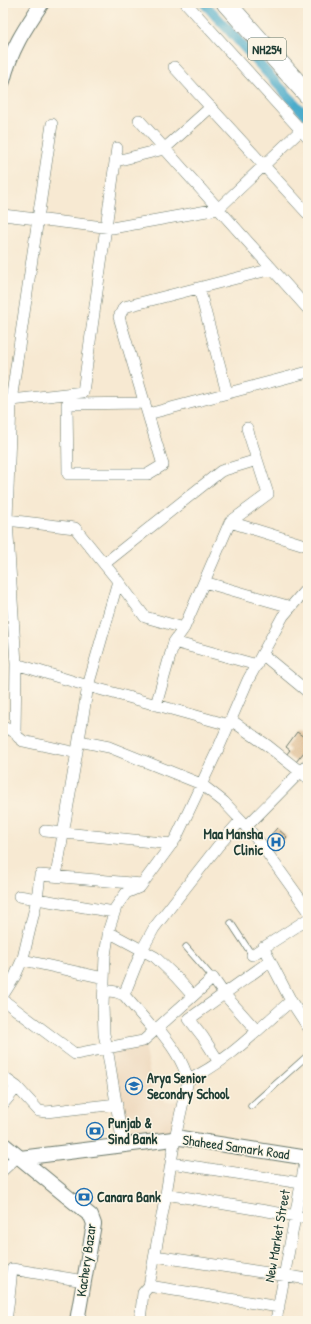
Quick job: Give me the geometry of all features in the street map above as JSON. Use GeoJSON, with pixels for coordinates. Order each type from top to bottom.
{"type":"FeatureCollection","features":[{"type":"Feature","properties":{"kind":"highway","name":"NH254"},"geometry":{"type":"LineString","coordinates":[[226,3],[308,95]]}},
{"type":"Feature","properties":{"kind":"street"},"geometry":{"type":"LineString","coordinates":[[3,81],[8,61],[17,42],[42,3]]}},
{"type":"Feature","properties":{"kind":"street"},"geometry":{"type":"LineString","coordinates":[[3,216],[112,228],[218,209],[263,165],[304,134],[186,3]]}},
{"type":"Feature","properties":{"kind":"street"},"geometry":{"type":"LineString","coordinates":[[174,67],[308,214]]}},
{"type":"Feature","properties":{"kind":"street"},"geometry":{"type":"LineString","coordinates":[[116,161],[164,149],[211,107]]}},
{"type":"Feature","properties":{"kind":"street"},"geometry":{"type":"LineString","coordinates":[[139,120],[308,309]]}},
{"type":"Feature","properties":{"kind":"street"},"geometry":{"type":"LineString","coordinates":[[52,124],[38,220],[7,401],[7,520],[16,664],[15,732],[23,741],[77,753]]}},
{"type":"Feature","properties":{"kind":"street"},"geometry":{"type":"LineString","coordinates":[[7,401],[83,392],[117,148]]}},
{"type":"Feature","properties":{"kind":"street"},"geometry":{"type":"LineString","coordinates":[[145,403],[67,404],[68,474],[148,474],[163,465],[145,403],[119,317],[124,307],[272,269]]}},
{"type":"Feature","properties":{"kind":"street"},"geometry":{"type":"LineString","coordinates":[[199,288],[228,393]]}},
{"type":"Feature","properties":{"kind":"street"},"geometry":{"type":"LineString","coordinates":[[148,414],[308,372]]}},
{"type":"Feature","properties":{"kind":"street"},"geometry":{"type":"LineString","coordinates":[[156,705],[174,642],[184,628],[230,522],[268,494],[247,428]]}},
{"type":"Feature","properties":{"kind":"street"},"geometry":{"type":"LineString","coordinates":[[104,564],[221,471],[257,460]]}},
{"type":"Feature","properties":{"kind":"street"},"geometry":{"type":"LineString","coordinates":[[7,520],[75,528],[145,617],[184,628]]}},
{"type":"Feature","properties":{"kind":"street"},"geometry":{"type":"LineString","coordinates":[[230,522],[306,542]]}},
{"type":"Feature","properties":{"kind":"street"},"geometry":{"type":"LineString","coordinates":[[56,876],[88,686],[118,581]]}},
{"type":"Feature","properties":{"kind":"street"},"geometry":{"type":"LineString","coordinates":[[204,582],[291,607]]}},
{"type":"Feature","properties":{"kind":"street"},"geometry":{"type":"LineString","coordinates":[[123,1145],[104,1034],[105,956],[108,933],[114,912],[126,893],[140,887],[172,844],[230,722],[248,680],[283,616],[308,587]]}},
{"type":"Feature","properties":{"kind":"street"},"geometry":{"type":"LineString","coordinates":[[174,642],[257,665]]}},
{"type":"Feature","properties":{"kind":"street"},"geometry":{"type":"LineString","coordinates":[[262,654],[308,692]]}},
{"type":"Feature","properties":{"kind":"street"},"geometry":{"type":"LineString","coordinates":[[16,664],[156,705],[230,722],[305,771],[218,846],[154,928],[142,950],[124,995]]}},
{"type":"Feature","properties":{"kind":"street"},"geometry":{"type":"LineString","coordinates":[[3,728],[15,732]]}},
{"type":"Feature","properties":{"kind":"street"},"geometry":{"type":"LineString","coordinates":[[79,741],[109,747],[201,784],[224,802],[260,843],[308,910]]}},
{"type":"Feature","properties":{"kind":"street"},"geometry":{"type":"LineString","coordinates":[[45,831],[172,844]]}},
{"type":"Feature","properties":{"kind":"street"},"geometry":{"type":"LineString","coordinates":[[3,995],[15,976],[22,960],[37,899],[40,875],[142,884]]}},
{"type":"Feature","properties":{"kind":"street"},"geometry":{"type":"LineString","coordinates":[[19,896],[114,912]]}},
{"type":"Feature","properties":{"kind":"street"},"geometry":{"type":"LineString","coordinates":[[252,955],[308,919]]}},
{"type":"Feature","properties":{"kind":"street"},"geometry":{"type":"LineString","coordinates":[[108,933],[142,950],[166,966],[192,996]]}},
{"type":"Feature","properties":{"kind":"street"},"geometry":{"type":"LineString","coordinates":[[264,947],[270,962],[291,1001],[306,1019]]}},
{"type":"Feature","properties":{"kind":"street"},"geometry":{"type":"LineString","coordinates":[[22,960],[104,978]]}},
{"type":"Feature","properties":{"kind":"street"},"geometry":{"type":"LineString","coordinates":[[219,1062],[189,1019],[270,962]]}},
{"type":"Feature","properties":{"kind":"street"},"geometry":{"type":"LineString","coordinates":[[3,1000],[75,1054],[143,1041],[213,978],[224,994],[257,1031]]}},
{"type":"Feature","properties":{"kind":"street"},"geometry":{"type":"LineString","coordinates":[[104,990],[124,995],[171,1045],[186,1073],[188,1080],[175,1138],[149,1286],[143,1293],[140,1321]]}},
{"type":"Feature","properties":{"kind":"street"},"geometry":{"type":"LineString","coordinates":[[188,1080],[219,1062],[291,1001]]}},
{"type":"Feature","properties":{"kind":"street"},"geometry":{"type":"LineString","coordinates":[[3,1077],[17,1087],[39,1111],[46,1112],[116,1104]]}},
{"type":"Feature","properties":{"kind":"street"},"geometry":{"type":"LineString","coordinates":[[3,1104],[17,1087]]}},
{"type":"Feature","properties":{"kind":"street","name":"Shaheed Samark Road"},"geometry":{"type":"LineString","coordinates":[[20,1158],[181,1138],[307,1158]]}},
{"type":"Feature","properties":{"kind":"street","name":"Kachery Bazar"},"geometry":{"type":"LineString","coordinates":[[3,1144],[91,1216],[94,1224],[77,1321]]}},
{"type":"Feature","properties":{"kind":"street"},"geometry":{"type":"LineString","coordinates":[[3,1170],[20,1158]]}},
{"type":"Feature","properties":{"kind":"street","name":"New Market Street"},"geometry":{"type":"LineString","coordinates":[[276,1321],[296,1216],[305,1184],[307,1158]]}},
{"type":"Feature","properties":{"kind":"street"},"geometry":{"type":"LineString","coordinates":[[171,1163],[305,1184]]}},
{"type":"Feature","properties":{"kind":"street"},"geometry":{"type":"LineString","coordinates":[[166,1194],[308,1218]]}},
{"type":"Feature","properties":{"kind":"street"},"geometry":{"type":"LineString","coordinates":[[155,1256],[308,1279]]}},
{"type":"Feature","properties":{"kind":"street"},"geometry":{"type":"LineString","coordinates":[[6,1321],[6,1298],[12,1269],[84,1281]]}},
{"type":"Feature","properties":{"kind":"street"},"geometry":{"type":"LineString","coordinates":[[149,1286],[279,1307]]}},
{"type":"Feature","properties":{"kind":"lane"},"geometry":{"type":"LineString","coordinates":[[231,923],[252,955]]}},
{"type":"Feature","properties":{"kind":"lane"},"geometry":{"type":"LineString","coordinates":[[186,947],[213,978]]}},
{"type":"Feature","properties":{"kind":"lane"},"geometry":{"type":"LineString","coordinates":[[251,1106],[308,1055]]}},
{"type":"Feature","properties":{"kind":"shaded area","name":"Arya Senior Secondry School"},"geometry":{"type":"Polygon","coordinates":[[[143,1041],[152,1091],[164,1091],[165,1102],[178,1101],[173,1134],[126,1140],[110,1049],[143,1041]]]}},
{"type":"Feature","properties":{"kind":"building"},"geometry":{"type":"Polygon","coordinates":[[[297,732],[308,740],[308,747],[296,762],[286,755],[290,750],[286,747],[297,732]]]}},
{"type":"Feature","properties":{"kind":"building"},"geometry":{"type":"Polygon","coordinates":[[[277,828],[287,837],[273,852],[267,846],[272,840],[269,837],[277,828]]]}},
{"type":"Feature","properties":{"kind":"waterway"},"geometry":{"type":"LineString","coordinates":[[204,3],[308,118]]}},
{"type":"Feature","properties":{"kind":"place","name":"Maa Mansha Clinic"},"geometry":{"type":"Point","coordinates":[276,842]}},
{"type":"Feature","properties":{"kind":"place","name":"Arya Senior Secondry School"},"geometry":{"type":"Point","coordinates":[134,1086]}},
{"type":"Feature","properties":{"kind":"place","name":"Punjab & Sind Bank"},"geometry":{"type":"Point","coordinates":[95,1131]}},
{"type":"Feature","properties":{"kind":"place","name":"Canara Bank"},"geometry":{"type":"Point","coordinates":[84,1197]}}]}
